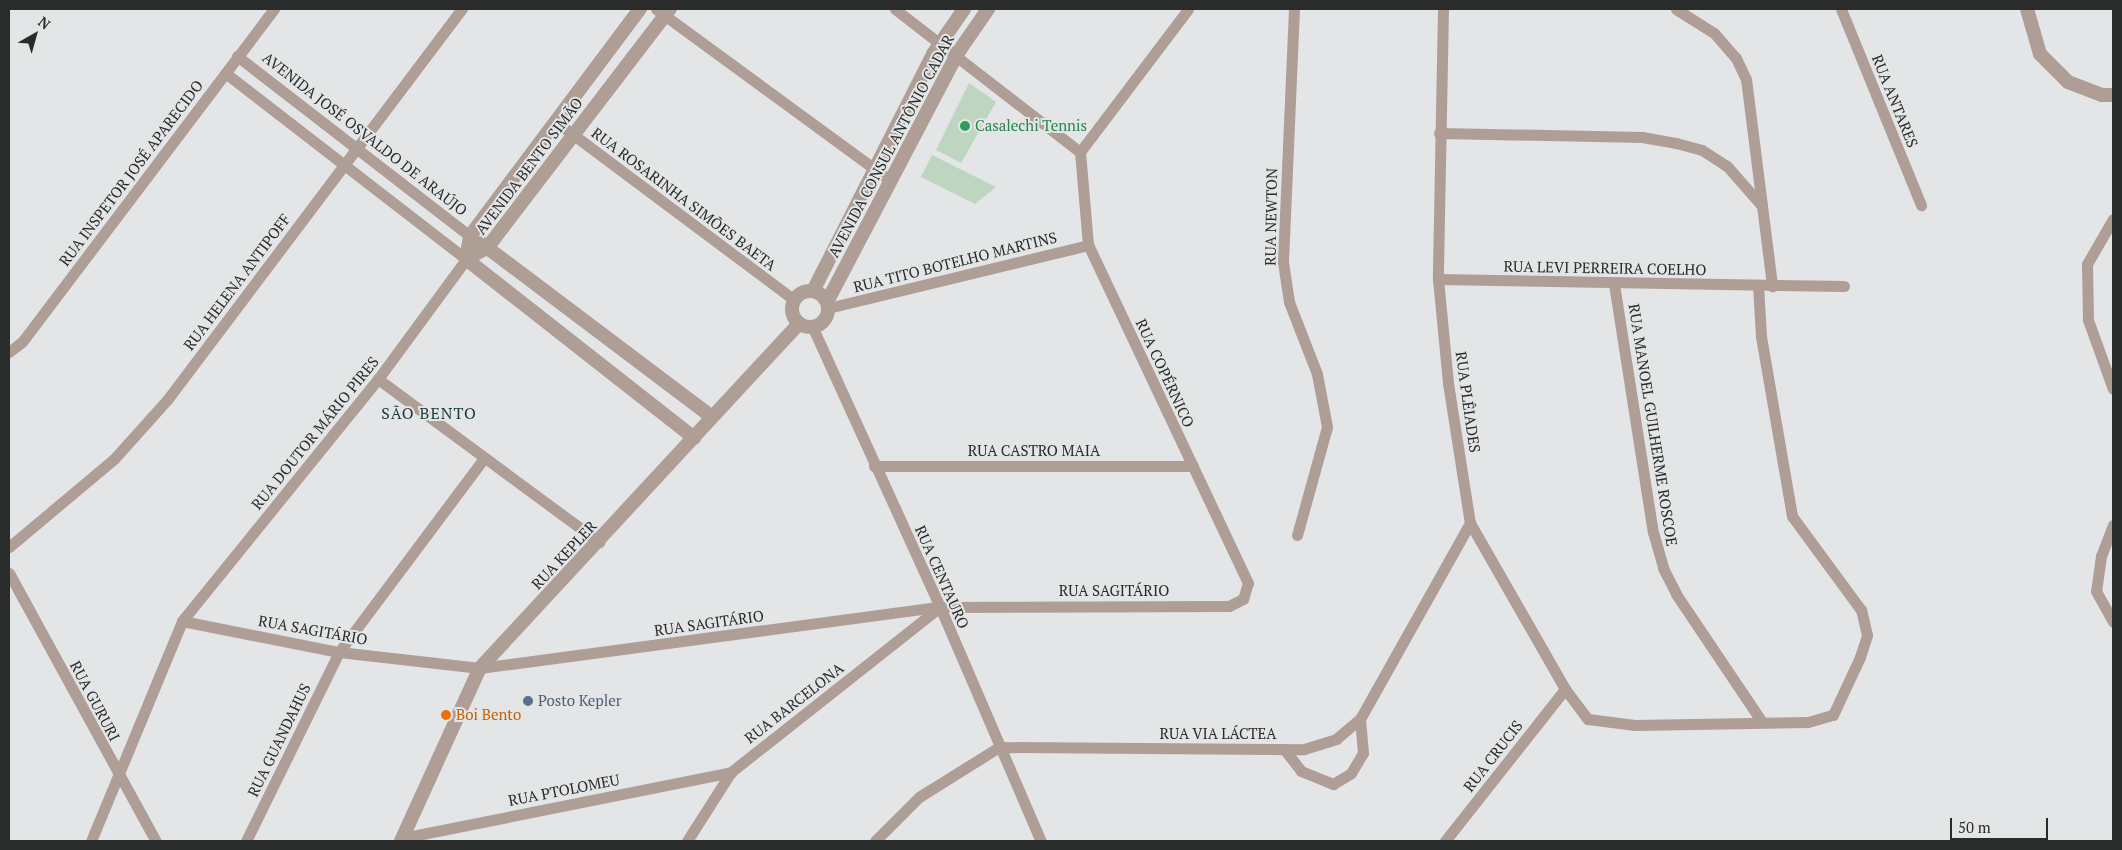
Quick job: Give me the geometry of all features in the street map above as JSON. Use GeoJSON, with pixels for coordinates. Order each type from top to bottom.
{"type":"FeatureCollection","features":[{"type":"Feature","properties":{"kind":"street","name":"RUA INSPETOR JOSÉ APARECIDO"},"geometry":{"type":"LineString","coordinates":[[9,352],[22,342],[274,9]]}},
{"type":"Feature","properties":{"kind":"street","name":"RUA HELENA ANTIPOFF"},"geometry":{"type":"LineString","coordinates":[[9,547],[114,459],[167,400],[462,9]]}},
{"type":"Feature","properties":{"kind":"street","name":"AVENIDA BENTO SIMÃO"},"geometry":{"type":"LineString","coordinates":[[466,259],[470,236],[640,9]]}},
{"type":"Feature","properties":{"kind":"street"},"geometry":{"type":"LineString","coordinates":[[896,9],[957,54],[1080,152],[1188,9]]}},
{"type":"Feature","properties":{"kind":"street","name":"AVENIDA CONSUL ANTÔNIO CADAR"},"geometry":{"type":"LineString","coordinates":[[813,291],[876,172],[939,42],[964,9]]}},
{"type":"Feature","properties":{"kind":"street","name":"AVENIDA CONSUL ANTÔNIO CADAR"},"geometry":{"type":"LineString","coordinates":[[828,305],[890,180],[957,54],[988,9]]}},
{"type":"Feature","properties":{"kind":"street","name":"RUA NEWTON"},"geometry":{"type":"LineString","coordinates":[[1294,9],[1283,262],[1289,302],[1317,374],[1327,427],[1297,535]]}},
{"type":"Feature","properties":{"kind":"street","name":"RUA PLÊIADES"},"geometry":{"type":"LineString","coordinates":[[1443,9],[1439,133],[1438,279],[1448,383],[1470,523],[1565,689],[1588,719],[1635,725],[1808,722],[1833,715],[1866,635],[1861,610],[1792,516],[1761,336],[1758,286]]}},
{"type":"Feature","properties":{"kind":"street"},"geometry":{"type":"LineString","coordinates":[[1676,9],[1714,33],[1736,58],[1746,79],[1772,286]]}},
{"type":"Feature","properties":{"kind":"street","name":"RUA ANTARES"},"geometry":{"type":"LineString","coordinates":[[1841,9],[1921,205]]}},
{"type":"Feature","properties":{"kind":"street"},"geometry":{"type":"LineString","coordinates":[[2027,9],[2040,54],[2068,82],[2113,95]]}},
{"type":"Feature","properties":{"kind":"street","name":"AVENIDA BENTO SIMÃO"},"geometry":{"type":"LineString","coordinates":[[466,259],[487,248],[664,11]]}},
{"type":"Feature","properties":{"kind":"street"},"geometry":{"type":"LineString","coordinates":[[664,11],[876,172],[890,180]]}},
{"type":"Feature","properties":{"kind":"street","name":"AVENIDA JOSÉ OSVALDO DE ARAÚJO"},"geometry":{"type":"LineString","coordinates":[[238,56],[470,236],[712,417]]}},
{"type":"Feature","properties":{"kind":"street"},"geometry":{"type":"LineString","coordinates":[[225,73],[694,438]]}},
{"type":"Feature","properties":{"kind":"street","name":"RUA ROSARINHA SIMÕES BAETA"},"geometry":{"type":"LineString","coordinates":[[555,121],[574,133],[794,300]]}},
{"type":"Feature","properties":{"kind":"street"},"geometry":{"type":"LineString","coordinates":[[1439,133],[1642,137],[1676,144],[1702,150],[1727,166],[1762,206]]}},
{"type":"Feature","properties":{"kind":"street","name":"RUA COPÉRNICO"},"geometry":{"type":"LineString","coordinates":[[1080,152],[1088,245],[1248,583],[1243,599]]}},
{"type":"Feature","properties":{"kind":"street"},"geometry":{"type":"LineString","coordinates":[[2113,219],[2087,264],[2088,320],[2113,389]]}},
{"type":"Feature","properties":{"kind":"street","name":"RUA TITO BOTELHO MARTINS"},"geometry":{"type":"LineString","coordinates":[[828,305],[1088,245]]}},
{"type":"Feature","properties":{"kind":"street","name":"RUA DOUTOR MÁRIO PIRES"},"geometry":{"type":"LineString","coordinates":[[91,841],[182,621],[378,379],[466,259]]}},
{"type":"Feature","properties":{"kind":"street","name":"RUA LEVI PERREIRA COELHO"},"geometry":{"type":"LineString","coordinates":[[1438,279],[1614,284],[1844,286]]}},
{"type":"Feature","properties":{"kind":"street","name":"RUA MANOEL GUILHERME ROSCOE"},"geometry":{"type":"LineString","coordinates":[[1614,284],[1653,532],[1663,568],[1676,594],[1762,722]]}},
{"type":"Feature","properties":{"kind":"street"},"geometry":{"type":"LineString","coordinates":[[813,291],[828,305],[821,323],[806,324],[794,316],[794,300],[813,291]]}},
{"type":"Feature","properties":{"kind":"street","name":"RUA KEPLER"},"geometry":{"type":"LineString","coordinates":[[401,840],[480,668],[599,542],[712,417],[806,324]]}},
{"type":"Feature","properties":{"kind":"street","name":"RUA CENTAURO"},"geometry":{"type":"LineString","coordinates":[[806,324],[940,607],[1041,841]]}},
{"type":"Feature","properties":{"kind":"street"},"geometry":{"type":"LineString","coordinates":[[378,379],[599,542]]}},
{"type":"Feature","properties":{"kind":"street","name":"RUA GUANDAHUS"},"geometry":{"type":"LineString","coordinates":[[246,841],[339,652],[484,458]]}},
{"type":"Feature","properties":{"kind":"street","name":"RUA CASTRO MAIA"},"geometry":{"type":"LineString","coordinates":[[874,466],[1193,466]]}},
{"type":"Feature","properties":{"kind":"street","name":"RUA VIA LÁCTEA"},"geometry":{"type":"LineString","coordinates":[[999,747],[1304,749],[1336,739],[1360,719],[1470,523]]}},
{"type":"Feature","properties":{"kind":"street"},"geometry":{"type":"LineString","coordinates":[[2113,525],[2102,556],[2096,591],[2113,622]]}},
{"type":"Feature","properties":{"kind":"street","name":"RUA GURURI"},"geometry":{"type":"LineString","coordinates":[[9,574],[119,777],[156,841]]}},
{"type":"Feature","properties":{"kind":"street","name":"RUA SAGITÁRIO"},"geometry":{"type":"LineString","coordinates":[[182,621],[339,652],[480,668],[940,607],[1229,606],[1243,599]]}},
{"type":"Feature","properties":{"kind":"street","name":"RUA BARCELONA"},"geometry":{"type":"LineString","coordinates":[[687,841],[731,772],[940,607]]}},
{"type":"Feature","properties":{"kind":"street","name":"RUA CRUCIS"},"geometry":{"type":"LineString","coordinates":[[1445,841],[1565,689]]}},
{"type":"Feature","properties":{"kind":"street"},"geometry":{"type":"LineString","coordinates":[[1284,749],[1301,770],[1333,784],[1351,773],[1363,753],[1360,719]]}},
{"type":"Feature","properties":{"kind":"street"},"geometry":{"type":"LineString","coordinates":[[875,841],[919,796],[999,747]]}},
{"type":"Feature","properties":{"kind":"street","name":"RUA PTOLOMEU"},"geometry":{"type":"LineString","coordinates":[[401,840],[731,772]]}},
{"type":"Feature","properties":{"kind":"green space","name":"Casalechi Tennis"},"geometry":{"type":"Polygon","coordinates":[[[969,83],[996,102],[961,163],[936,150],[969,83]]]}},
{"type":"Feature","properties":{"kind":"green space"},"geometry":{"type":"Polygon","coordinates":[[[932,155],[996,187],[975,204],[921,177],[932,155]]]}},
{"type":"Feature","properties":{"kind":"place","name":"Casalechi Tennis"},"geometry":{"type":"Point","coordinates":[965,126]}},
{"type":"Feature","properties":{"kind":"place","name":"Posto Kepler"},"geometry":{"type":"Point","coordinates":[528,701]}},
{"type":"Feature","properties":{"kind":"place","name":"Boi Bento"},"geometry":{"type":"Point","coordinates":[446,715]}},
{"type":"Feature","properties":{"kind":"district","name":"SÃO BENTO"},"geometry":{"type":"Point","coordinates":[429,413]}}]}
